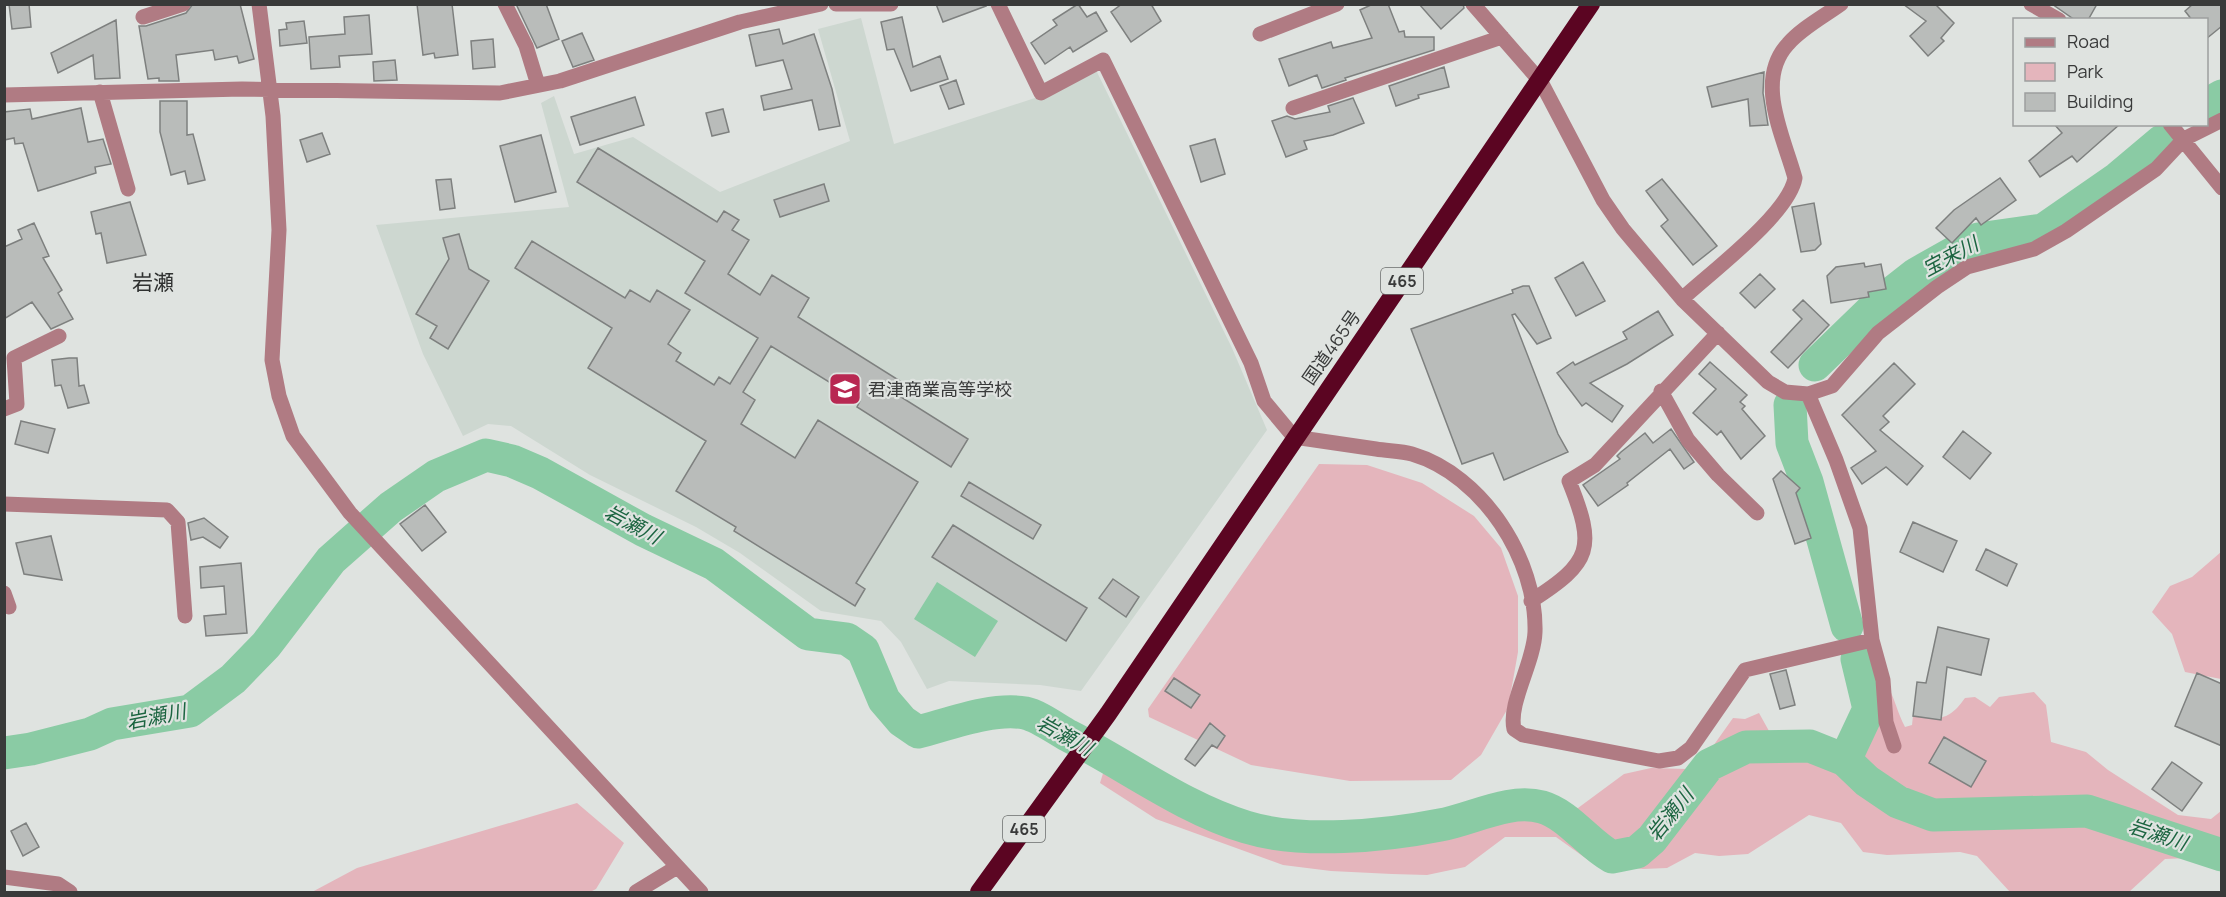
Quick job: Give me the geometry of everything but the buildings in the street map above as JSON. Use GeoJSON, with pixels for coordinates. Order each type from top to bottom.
{"type":"FeatureCollection","features":[{"type":"Feature","properties":{"kind":"highway","name":"国道465号"},"geometry":{"type":"LineString","coordinates":[[979,892],[1108,714],[1294,436],[1541,82],[1591,4]]}},
{"type":"Feature","properties":{"kind":"street"},"geometry":{"type":"LineString","coordinates":[[143,17],[183,4]]}},
{"type":"Feature","properties":{"kind":"street"},"geometry":{"type":"LineString","coordinates":[[259,4],[270,90],[279,230],[272,360],[279,396],[293,436],[350,513],[701,892]]}},
{"type":"Feature","properties":{"kind":"street"},"geometry":{"type":"LineString","coordinates":[[505,4],[526,46],[538,85]]}},
{"type":"Feature","properties":{"kind":"street"},"geometry":{"type":"LineString","coordinates":[[4,95],[270,90],[500,93],[560,81],[740,22],[821,4]]}},
{"type":"Feature","properties":{"kind":"street"},"geometry":{"type":"LineString","coordinates":[[836,4],[891,4]]}},
{"type":"Feature","properties":{"kind":"street"},"geometry":{"type":"LineString","coordinates":[[998,4],[1041,93],[1104,60],[1251,363],[1264,401],[1294,436],[1412,454],[1443,469],[1473,492],[1497,519],[1518,551],[1532,601],[1535,631],[1531,663],[1511,717],[1514,729],[1523,735],[1659,761],[1678,758],[1691,748],[1745,670],[1868,642]]}},
{"type":"Feature","properties":{"kind":"street"},"geometry":{"type":"LineString","coordinates":[[1260,34],[1337,4]]}},
{"type":"Feature","properties":{"kind":"street"},"geometry":{"type":"LineString","coordinates":[[1473,4],[1541,82],[1603,200],[1623,229],[1682,299],[1768,382],[1785,392],[1808,394],[1832,386],[1878,333],[1967,267],[2034,249],[2066,231],[2156,169],[2184,139],[2222,120]]}},
{"type":"Feature","properties":{"kind":"street"},"geometry":{"type":"LineString","coordinates":[[1682,299],[1767,222],[1793,190],[1795,178],[1771,84],[1777,63],[1787,45],[1841,4]]}},
{"type":"Feature","properties":{"kind":"street"},"geometry":{"type":"LineString","coordinates":[[2031,4],[2056,18]]}},
{"type":"Feature","properties":{"kind":"street"},"geometry":{"type":"LineString","coordinates":[[1293,108],[1502,37]]}},
{"type":"Feature","properties":{"kind":"street"},"geometry":{"type":"LineString","coordinates":[[100,92],[128,189]]}},
{"type":"Feature","properties":{"kind":"street"},"geometry":{"type":"LineString","coordinates":[[2172,126],[2222,188]]}},
{"type":"Feature","properties":{"kind":"street"},"geometry":{"type":"LineString","coordinates":[[1532,601],[1569,575],[1578,564],[1586,545],[1585,525],[1569,481],[1594,465],[1718,333]]}},
{"type":"Feature","properties":{"kind":"street"},"geometry":{"type":"LineString","coordinates":[[4,409],[17,404],[14,358],[59,336]]}},
{"type":"Feature","properties":{"kind":"street"},"geometry":{"type":"LineString","coordinates":[[1661,392],[1688,440],[1718,475],[1757,513]]}},
{"type":"Feature","properties":{"kind":"street"},"geometry":{"type":"LineString","coordinates":[[1808,394],[1836,460],[1860,528],[1868,642],[1883,680],[1886,722],[1894,746]]}},
{"type":"Feature","properties":{"kind":"street"},"geometry":{"type":"LineString","coordinates":[[4,504],[167,510],[178,522],[185,616]]}},
{"type":"Feature","properties":{"kind":"street"},"geometry":{"type":"LineString","coordinates":[[636,892],[677,867]]}},
{"type":"Feature","properties":{"kind":"street"},"geometry":{"type":"LineString","coordinates":[[4,877],[58,884],[70,892]]}},
{"type":"Feature","properties":{"kind":"shaded area","name":"君津商業高等学校"},"geometry":{"type":"Polygon","coordinates":[[[861,18],[894,144],[1044,95],[1095,68],[1232,348],[1267,430],[1081,691],[1040,685],[949,681],[927,689],[901,642],[881,621],[821,611],[740,553],[696,527],[590,475],[511,426],[488,424],[463,436],[423,354],[376,225],[569,207],[541,103],[554,96],[574,154],[633,137],[720,192],[850,141],[818,29],[861,18]]]}},
{"type":"Feature","properties":{"kind":"shaded area"},"geometry":{"type":"Polygon","coordinates":[[[937,582],[998,621],[975,657],[914,619],[937,582]]]}},
{"type":"Feature","properties":{"kind":"green space"},"geometry":{"type":"Polygon","coordinates":[[[1319,464],[1367,465],[1422,483],[1474,516],[1501,548],[1518,596],[1518,652],[1508,708],[1481,755],[1451,780],[1350,781],[1251,765],[1149,717],[1148,709],[1319,464]]]}},
{"type":"Feature","properties":{"kind":"green space"},"geometry":{"type":"Polygon","coordinates":[[[2221,552],[2221,679],[2185,672],[2172,634],[2152,612],[2170,586],[2192,577],[2221,552]]]}},
{"type":"Feature","properties":{"kind":"green space"},"geometry":{"type":"Polygon","coordinates":[[[1858,665],[1870,670],[1885,682],[1905,727],[1912,725],[1913,716],[1936,718],[1948,715],[1965,698],[1975,697],[1990,707],[1999,697],[2034,692],[2046,705],[2051,742],[2086,752],[2108,770],[2178,815],[2211,819],[2221,811],[2221,861],[2210,857],[2165,859],[2129,892],[2010,892],[1977,856],[1960,852],[1887,855],[1863,852],[1841,823],[1809,815],[1748,854],[1719,856],[1695,853],[1667,868],[1643,869],[1591,862],[1556,837],[1505,837],[1465,867],[1427,875],[1331,871],[1283,865],[1156,819],[1100,783],[1105,767],[1121,766],[1211,801],[1246,819],[1314,835],[1357,834],[1398,837],[1460,826],[1500,807],[1546,802],[1578,808],[1624,774],[1651,768],[1687,769],[1706,756],[1733,718],[1745,719],[1759,713],[1774,740],[1803,743],[1831,759],[1854,763],[1866,729],[1858,697],[1858,665]]]}},
{"type":"Feature","properties":{"kind":"green space"},"geometry":{"type":"Polygon","coordinates":[[[577,803],[624,843],[596,889],[590,892],[312,892],[357,868],[577,803]]]}},
{"type":"Feature","properties":{"kind":"waterway","name":"宝来川"},"geometry":{"type":"LineString","coordinates":[[2208,104],[2222,96]]}},
{"type":"Feature","properties":{"kind":"waterway","name":"宝来川"},"geometry":{"type":"LineString","coordinates":[[1815,365],[1879,303],[1916,274],[1978,239],[2043,230],[2118,178],[2162,141]]}},
{"type":"Feature","properties":{"kind":"waterway","name":"宝来川"},"geometry":{"type":"LineString","coordinates":[[1790,405],[1792,443],[1807,482],[1847,626]]}},
{"type":"Feature","properties":{"kind":"waterway","name":"岩瀬川"},"geometry":{"type":"LineString","coordinates":[[4,753],[31,749],[90,734],[112,724],[190,711],[233,679],[266,645],[331,560],[391,507],[436,476],[486,455],[512,461],[540,473],[643,530],[714,564],[808,634],[847,639],[863,650],[884,700],[902,721],[918,732],[985,714],[1025,713],[1042,720],[1178,798],[1246,827],[1268,832],[1317,837],[1369,835],[1418,829],[1453,822],[1504,807],[1529,805],[1542,807],[1561,816],[1612,857],[1637,852],[1652,839],[1709,765],[1746,747],[1810,746],[1845,760],[1867,781],[1898,802],[1933,815],[2087,811],[2222,855]]}},
{"type":"Feature","properties":{"kind":"waterway","name":"宝来川"},"geometry":{"type":"LineString","coordinates":[[1845,760],[1869,709],[1857,659]]}},
{"type":"Feature","properties":{"kind":"place","name":"君津商業高等学校"},"geometry":{"type":"Point","coordinates":[845,389]}},
{"type":"Feature","properties":{"kind":"district","name":"岩瀬"},"geometry":{"type":"Point","coordinates":[153,282]}}]}
